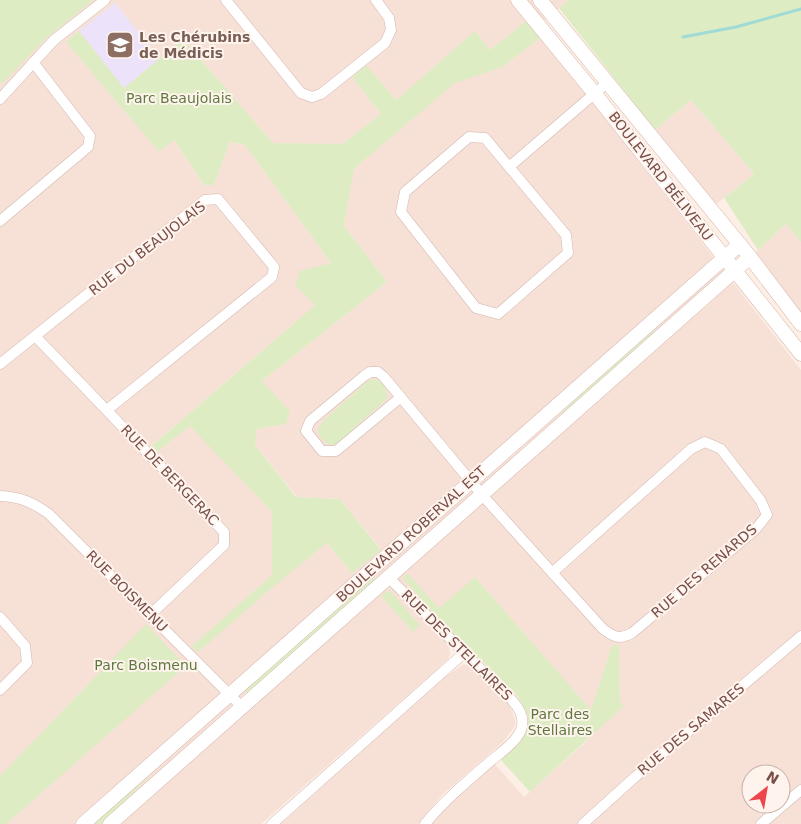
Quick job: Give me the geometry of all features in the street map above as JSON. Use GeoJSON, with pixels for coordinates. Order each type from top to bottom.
{"type":"FeatureCollection","features":[{"type":"Feature","properties":{"kind":"street"},"geometry":{"type":"LineString","coordinates":[[0,99],[54,40],[105,0]]}},
{"type":"Feature","properties":{"kind":"street"},"geometry":{"type":"LineString","coordinates":[[226,0],[301,93],[312,96],[321,94],[384,43],[391,30],[389,18],[376,0]]}},
{"type":"Feature","properties":{"kind":"street","name":"BOULEVARD BÉLIVEAU"},"geometry":{"type":"LineString","coordinates":[[518,0],[801,354]]}},
{"type":"Feature","properties":{"kind":"street","name":"BOULEVARD BÉLIVEAU"},"geometry":{"type":"LineString","coordinates":[[540,0],[740,244],[801,324]]}},
{"type":"Feature","properties":{"kind":"street"},"geometry":{"type":"LineString","coordinates":[[0,221],[88,147],[90,136],[33,62]]}},
{"type":"Feature","properties":{"kind":"street"},"geometry":{"type":"LineString","coordinates":[[509,167],[608,82]]}},
{"type":"Feature","properties":{"kind":"street"},"geometry":{"type":"LineString","coordinates":[[469,137],[486,138],[509,167],[566,235],[568,253],[498,314],[476,308],[401,212],[405,192],[469,137]]}},
{"type":"Feature","properties":{"kind":"street","name":"RUE DU BEAUJOLAIS"},"geometry":{"type":"LineString","coordinates":[[0,364],[205,200],[218,199],[274,267],[272,277],[107,410]]}},
{"type":"Feature","properties":{"kind":"street","name":"BOULEVARD ROBERVAL EST"},"geometry":{"type":"LineString","coordinates":[[82,824],[740,244]]}},
{"type":"Feature","properties":{"kind":"street","name":"BOULEVARD ROBERVAL EST"},"geometry":{"type":"LineString","coordinates":[[110,824],[483,496],[750,257]]}},
{"type":"Feature","properties":{"kind":"street","name":"RUE DE BERGERAC"},"geometry":{"type":"LineString","coordinates":[[35,336],[224,532],[224,545],[150,615]]}},
{"type":"Feature","properties":{"kind":"street","name":"RUE DES RENARDS"},"geometry":{"type":"LineString","coordinates":[[400,397],[336,451],[322,451],[306,431],[310,421],[370,372],[378,372],[384,376],[483,496],[552,573],[603,629],[611,635],[624,637],[632,633],[755,530],[767,516],[761,501],[721,449],[705,442],[691,449],[552,573]]}},
{"type":"Feature","properties":{"kind":"street","name":"RUE BOISMENU"},"geometry":{"type":"LineString","coordinates":[[0,496],[14,497],[35,503],[49,514],[242,707]]}},
{"type":"Feature","properties":{"kind":"street","name":"RUE DES STELLAIRES"},"geometry":{"type":"LineString","coordinates":[[389,578],[519,709],[522,716],[520,730],[510,744],[446,800],[425,824]]}},
{"type":"Feature","properties":{"kind":"street"},"geometry":{"type":"LineString","coordinates":[[0,618],[25,646],[27,663],[0,690]]}},
{"type":"Feature","properties":{"kind":"street","name":"RUE DES SAMARES"},"geometry":{"type":"LineString","coordinates":[[583,824],[635,777],[801,636]]}},
{"type":"Feature","properties":{"kind":"street"},"geometry":{"type":"LineString","coordinates":[[272,824],[464,653]]}},
{"type":"Feature","properties":{"kind":"street"},"geometry":{"type":"LineString","coordinates":[[761,824],[801,790]]}},
{"type":"Feature","properties":{"kind":"shaded area"},"geometry":{"type":"Polygon","coordinates":[[[0,0],[569,0],[535,28],[801,370],[801,824],[431,824],[447,806],[494,763],[524,797],[589,739],[620,702],[619,645],[612,645],[591,711],[475,577],[424,622],[449,645],[450,654],[448,659],[261,824],[0,824],[0,0]],[[526,21],[490,50],[475,32],[396,100],[366,66],[352,77],[381,114],[342,144],[273,143],[183,39],[124,88],[66,41],[159,152],[174,140],[204,185],[214,185],[230,142],[245,145],[331,263],[315,305],[148,449],[153,455],[190,425],[272,512],[272,575],[327,543],[352,573],[381,549],[340,499],[297,497],[255,445],[257,429],[286,424],[262,381],[387,282],[344,226],[354,169],[455,82],[503,67],[540,38],[526,21]]]}},
{"type":"Feature","properties":{"kind":"shaded area","name":"Les Chérubins de Médicis"},"geometry":{"type":"Polygon","coordinates":[[[115,3],[160,59],[124,88],[79,31],[115,3]]]}},
{"type":"Feature","properties":{"kind":"shaded area"},"geometry":{"type":"Polygon","coordinates":[[[691,100],[754,174],[715,205],[655,130],[691,100]]]}},
{"type":"Feature","properties":{"kind":"shaded area"},"geometry":{"type":"Polygon","coordinates":[[[786,224],[801,242],[801,318],[750,257],[786,224]]]}},
{"type":"Feature","properties":{"kind":"shaded area"},"geometry":{"type":"Polygon","coordinates":[[[464,664],[473,667],[510,706],[515,726],[504,741],[443,794],[418,824],[281,824],[446,676],[464,664]]]}},
{"type":"Feature","properties":{"kind":"green space"},"geometry":{"type":"Polygon","coordinates":[[[0,0],[93,0],[44,40],[2,84],[0,82],[0,0]]]}},
{"type":"Feature","properties":{"kind":"green space"},"geometry":{"type":"Polygon","coordinates":[[[569,0],[801,0],[801,242],[786,224],[758,250],[724,198],[754,174],[691,100],[655,130],[559,8],[569,0]]]}},
{"type":"Feature","properties":{"kind":"green space","name":"Parc Beaujolais"},"geometry":{"type":"Polygon","coordinates":[[[526,21],[540,38],[503,67],[455,83],[354,169],[344,226],[387,282],[262,381],[290,411],[286,424],[257,429],[255,445],[296,497],[340,499],[381,550],[352,573],[327,543],[197,653],[192,646],[272,575],[272,512],[190,426],[153,455],[147,450],[315,305],[295,285],[300,271],[331,263],[245,145],[230,142],[214,185],[204,185],[174,140],[159,152],[66,42],[79,31],[124,88],[183,39],[273,143],[342,144],[381,114],[352,77],[366,65],[396,100],[475,31],[490,50],[526,21]]]}},
{"type":"Feature","properties":{"kind":"green space"},"geometry":{"type":"Polygon","coordinates":[[[670,314],[636,350],[538,437],[588,386],[670,314]]]}},
{"type":"Feature","properties":{"kind":"green space"},"geometry":{"type":"Polygon","coordinates":[[[375,379],[385,387],[387,399],[336,444],[329,445],[321,438],[318,428],[325,419],[369,380],[375,379]]]}},
{"type":"Feature","properties":{"kind":"green space","name":"Parc des Stellaires"},"geometry":{"type":"Polygon","coordinates":[[[407,573],[439,608],[475,577],[591,710],[612,645],[619,645],[620,702],[624,706],[530,792],[500,759],[516,743],[526,729],[528,722],[523,704],[515,693],[433,614],[403,578],[407,573]]]}},
{"type":"Feature","properties":{"kind":"green space"},"geometry":{"type":"Polygon","coordinates":[[[374,576],[377,579],[248,694],[244,690],[374,576]]]}},
{"type":"Feature","properties":{"kind":"green space"},"geometry":{"type":"Polygon","coordinates":[[[389,590],[420,625],[413,632],[381,596],[389,590]]]}},
{"type":"Feature","properties":{"kind":"green space","name":"Parc Boismenu"},"geometry":{"type":"Polygon","coordinates":[[[146,624],[186,666],[6,824],[0,824],[0,776],[146,624]]]}},
{"type":"Feature","properties":{"kind":"green space"},"geometry":{"type":"Polygon","coordinates":[[[167,758],[100,824],[92,824],[167,758]]]}},
{"type":"Feature","properties":{"kind":"waterway"},"geometry":{"type":"LineString","coordinates":[[683,37],[736,27],[801,9]]}},
{"type":"Feature","properties":{"kind":"place","name":"Les Chérubins de Médicis"},"geometry":{"type":"Point","coordinates":[120,45]}}]}
